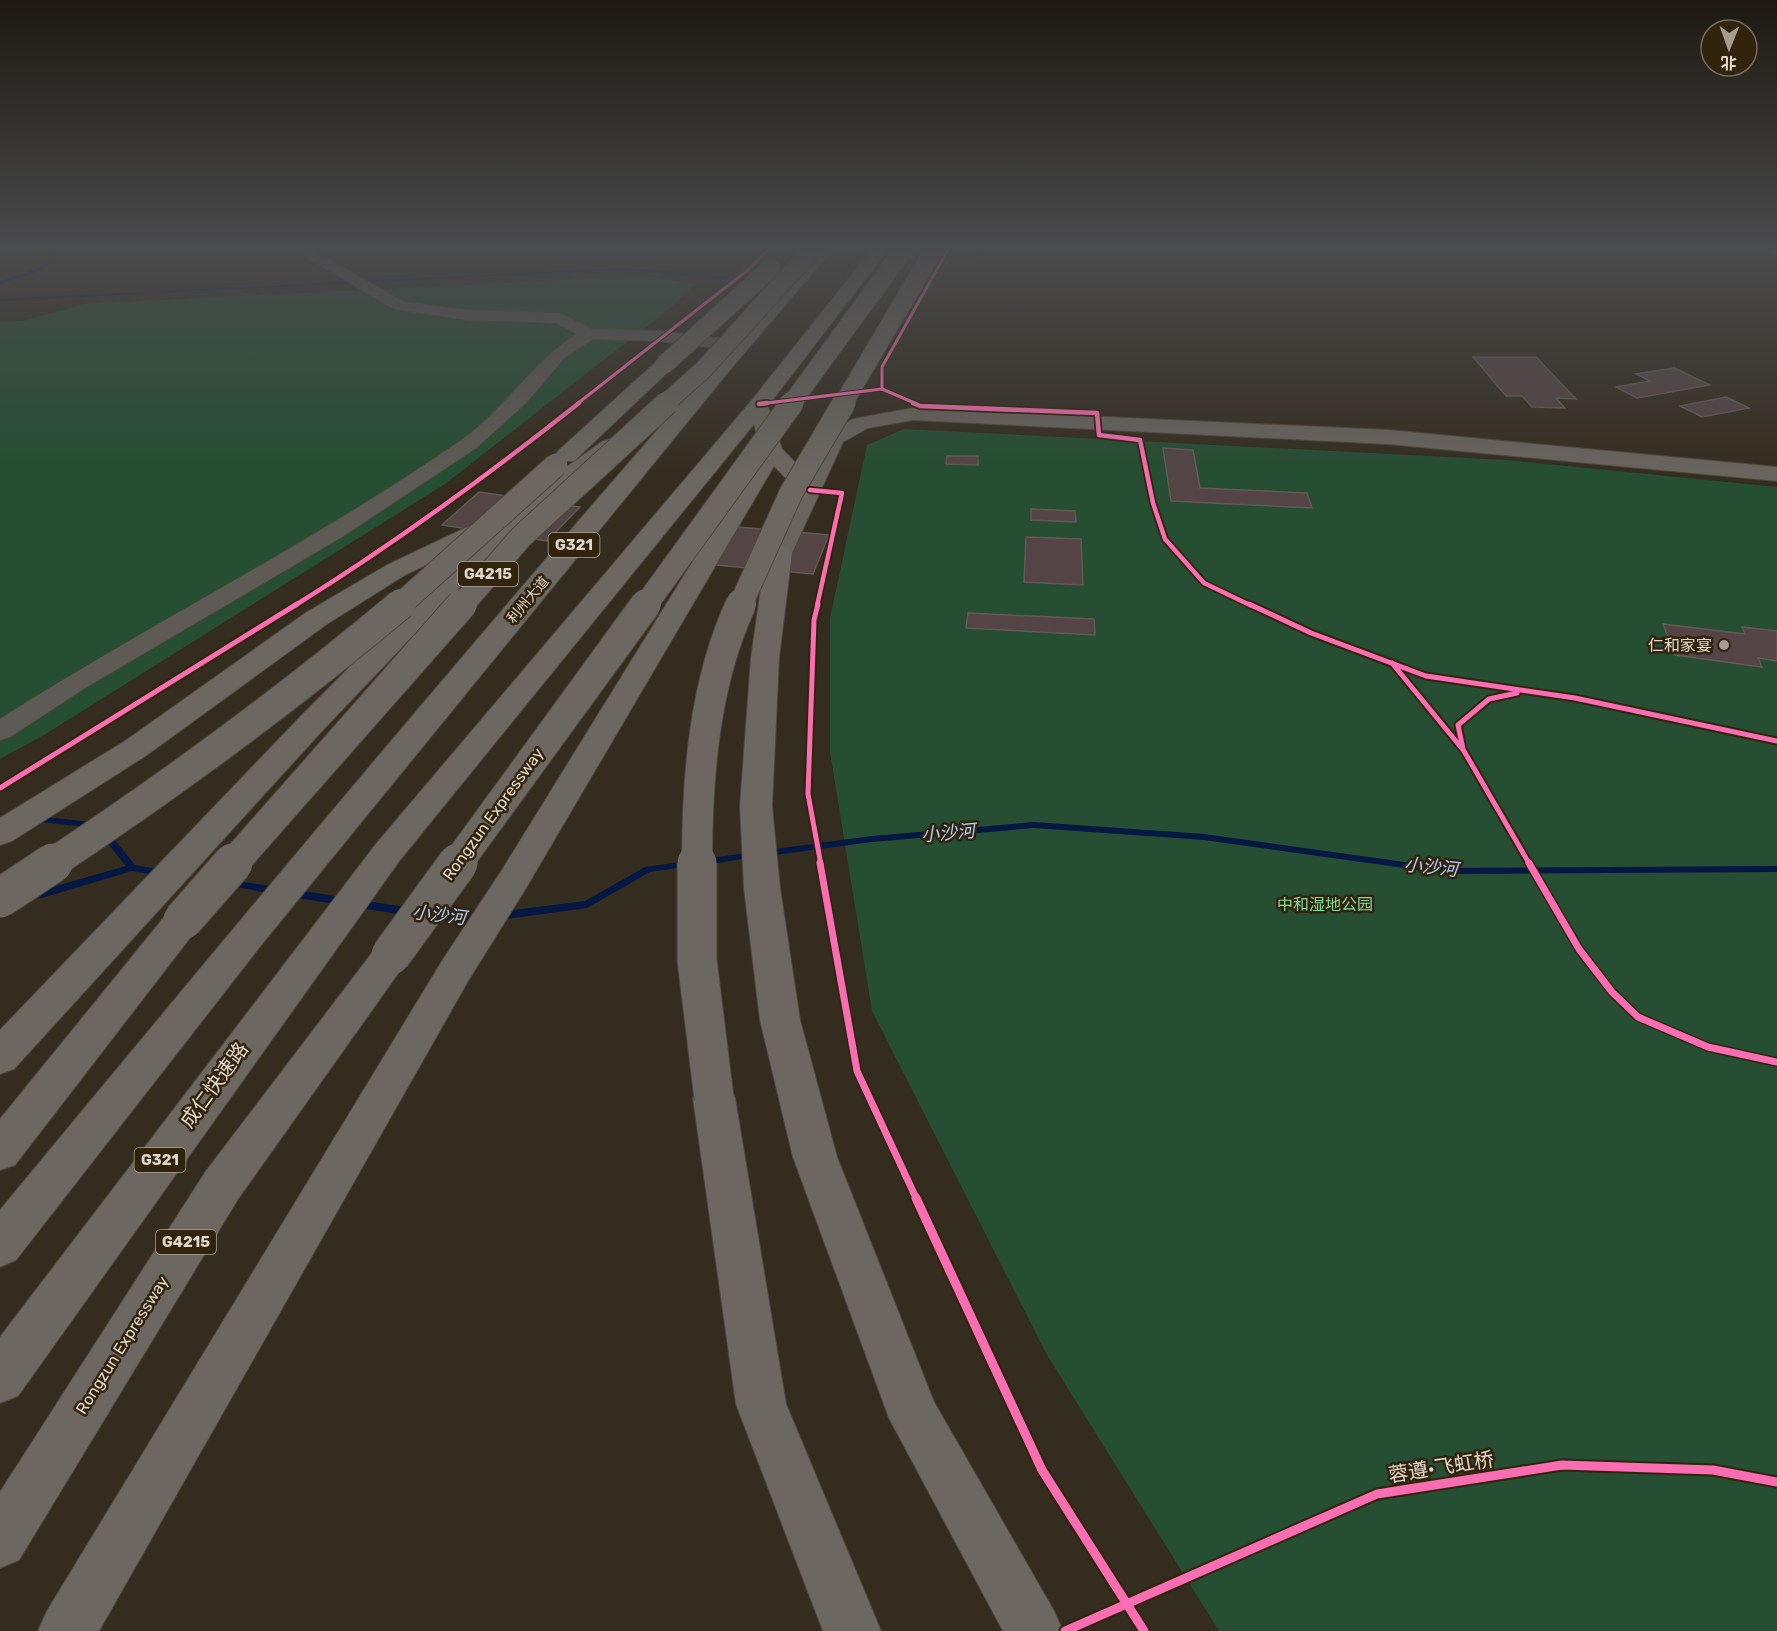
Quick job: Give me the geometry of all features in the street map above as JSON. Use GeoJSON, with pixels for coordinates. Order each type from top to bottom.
{"type":"FeatureCollection","features":[{"type":"Feature","properties":{"kind":"highway"},"geometry":{"type":"LineString","coordinates":[[0,898],[78,847],[211,753],[346,650],[477,538],[709,324]]}},
{"type":"Feature","properties":{"kind":"highway","name":"G4215"},"geometry":{"type":"LineString","coordinates":[[0,1151],[183,920],[521,537],[704,369],[745,324]]}},
{"type":"Feature","properties":{"kind":"highway","name":"利州大道"},"geometry":{"type":"LineString","coordinates":[[0,1245],[249,934],[759,324]]}},
{"type":"Feature","properties":{"kind":"highway","name":"G321"},"geometry":{"type":"LineString","coordinates":[[759,404],[821,324]]}},
{"type":"Feature","properties":{"kind":"highway","name":"Rongzun Expressway"},"geometry":{"type":"LineString","coordinates":[[0,1541],[222,1185],[850,324]]}},
{"type":"Feature","properties":{"kind":"highway"},"geometry":{"type":"LineString","coordinates":[[852,1631],[762,1404],[714,1098],[697,960],[697,847],[701,756],[725,639],[791,493],[890,324]]}},
{"type":"Feature","properties":{"kind":"highway"},"geometry":{"type":"LineString","coordinates":[[0,833],[69,792],[200,705],[317,618],[396,570],[518,512],[722,367]]}},
{"type":"Feature","properties":{"kind":"highway"},"geometry":{"type":"LineString","coordinates":[[759,404],[772,451],[810,490]]}},
{"type":"Feature","properties":{"kind":"highway","name":"成仁快速路"},"geometry":{"type":"LineString","coordinates":[[0,1378],[388,852],[759,404]]}},
{"type":"Feature","properties":{"kind":"highway"},"geometry":{"type":"LineString","coordinates":[[67,1631],[454,971],[514,879],[772,451]]}},
{"type":"Feature","properties":{"kind":"highway"},"geometry":{"type":"LineString","coordinates":[[0,1057],[311,724],[518,512]]}},
{"type":"Feature","properties":{"kind":"highway"},"geometry":{"type":"LineString","coordinates":[[779,553],[765,658],[756,806],[762,888],[780,1020],[815,1157],[915,1418],[1034,1631]]}},
{"type":"Feature","properties":{"kind":"highway"},"geometry":{"type":"LineString","coordinates":[[815,1539],[875,1631]]}},
{"type":"Feature","properties":{"kind":"main road"},"geometry":{"type":"LineString","coordinates":[[779,553],[834,439],[843,431],[886,417],[913,414],[1388,436],[1777,474]]}},
{"type":"Feature","properties":{"kind":"street"},"geometry":{"type":"LineString","coordinates":[[570,324],[589,334],[660,336],[740,346]]}},
{"type":"Feature","properties":{"kind":"street"},"geometry":{"type":"LineString","coordinates":[[0,731],[76,682],[334,532],[469,444],[519,399],[559,353],[589,334]]}},
{"type":"Feature","properties":{"kind":"green space"},"geometry":{"type":"Polygon","coordinates":[[[0,324],[650,324],[445,484],[44,735],[0,759],[0,324]]]}},
{"type":"Feature","properties":{"kind":"green space","name":"中和湿地公园"},"geometry":{"type":"Polygon","coordinates":[[[904,429],[1506,460],[1777,487],[1777,1631],[1219,1631],[1047,1355],[872,1011],[830,752],[830,618],[867,445],[904,429]]]}},
{"type":"Feature","properties":{"kind":"building"},"geometry":{"type":"Polygon","coordinates":[[[1473,357],[1536,357],[1576,399],[1556,398],[1565,408],[1532,407],[1522,396],[1506,396],[1473,357]]]}},
{"type":"Feature","properties":{"kind":"building"},"geometry":{"type":"Polygon","coordinates":[[[1674,368],[1710,385],[1637,398],[1616,387],[1650,381],[1636,374],[1674,368]]]}},
{"type":"Feature","properties":{"kind":"building"},"geometry":{"type":"Polygon","coordinates":[[[1726,397],[1749,408],[1702,417],[1680,406],[1726,397]]]}},
{"type":"Feature","properties":{"kind":"building"},"geometry":{"type":"Polygon","coordinates":[[[1163,448],[1193,450],[1200,488],[1307,493],[1312,508],[1171,501],[1163,448]]]}},
{"type":"Feature","properties":{"kind":"building"},"geometry":{"type":"Polygon","coordinates":[[[947,456],[978,456],[978,465],[946,464],[947,456]]]}},
{"type":"Feature","properties":{"kind":"building"},"geometry":{"type":"Polygon","coordinates":[[[479,492],[580,507],[547,541],[442,525],[479,492]]]}},
{"type":"Feature","properties":{"kind":"building"},"geometry":{"type":"Polygon","coordinates":[[[1031,509],[1075,511],[1076,522],[1031,520],[1031,509]]]}},
{"type":"Feature","properties":{"kind":"building"},"geometry":{"type":"Polygon","coordinates":[[[715,525],[829,535],[813,574],[695,563],[715,525]]]}},
{"type":"Feature","properties":{"kind":"building"},"geometry":{"type":"Polygon","coordinates":[[[1026,537],[1081,539],[1083,585],[1024,582],[1026,537]]]}},
{"type":"Feature","properties":{"kind":"building"},"geometry":{"type":"Polygon","coordinates":[[[968,613],[1094,619],[1095,635],[966,628],[968,613]]]}},
{"type":"Feature","properties":{"kind":"building","name":"仁和家宴"},"geometry":{"type":"Polygon","coordinates":[[[1663,624],[1745,634],[1742,627],[1777,631],[1777,661],[1758,658],[1762,667],[1675,655],[1663,624]]]}},
{"type":"Feature","properties":{"kind":"waterway","name":"小沙河"},"geometry":{"type":"LineString","coordinates":[[35,819],[98,825],[132,868]]}},
{"type":"Feature","properties":{"kind":"waterway","name":"小沙河"},"geometry":{"type":"LineString","coordinates":[[767,853],[872,839],[1034,825],[1204,837],[1447,871],[1777,869]]}},
{"type":"Feature","properties":{"kind":"waterway","name":"小沙河"},"geometry":{"type":"LineString","coordinates":[[704,862],[753,855]]}},
{"type":"Feature","properties":{"kind":"waterway","name":"小沙河"},"geometry":{"type":"LineString","coordinates":[[499,916],[587,904],[648,869],[688,864]]}},
{"type":"Feature","properties":{"kind":"waterway","name":"小沙河"},"geometry":{"type":"LineString","coordinates":[[30,893],[42,894],[132,868]]}},
{"type":"Feature","properties":{"kind":"waterway","name":"小沙河"},"geometry":{"type":"LineString","coordinates":[[132,868],[162,873]]}},
{"type":"Feature","properties":{"kind":"waterway","name":"小沙河"},"geometry":{"type":"LineString","coordinates":[[229,883],[278,891]]}},
{"type":"Feature","properties":{"kind":"waterway","name":"小沙河"},"geometry":{"type":"LineString","coordinates":[[291,893],[411,912]]}},
{"type":"Feature","properties":{"kind":"waterway","name":"小沙河"},"geometry":{"type":"LineString","coordinates":[[431,915],[466,921],[479,919]]}},
{"type":"Feature","properties":{"kind":"cycle path"},"geometry":{"type":"LineString","coordinates":[[0,788],[379,553],[502,464],[679,324]]}},
{"type":"Feature","properties":{"kind":"cycle path"},"geometry":{"type":"LineString","coordinates":[[906,324],[882,367],[882,389],[920,406],[1097,413],[1099,435],[1140,440],[1153,503],[1165,539],[1204,583],[1311,633],[1426,676],[1575,698],[1777,741]]}},
{"type":"Feature","properties":{"kind":"cycle path"},"geometry":{"type":"LineString","coordinates":[[759,404],[882,389]]}},
{"type":"Feature","properties":{"kind":"cycle path"},"geometry":{"type":"LineString","coordinates":[[810,490],[842,493],[814,620],[808,794],[857,1071],[1042,1470],[1144,1631]]}},
{"type":"Feature","properties":{"kind":"cycle path"},"geometry":{"type":"LineString","coordinates":[[1392,663],[1464,751],[1579,949],[1612,992],[1638,1017],[1708,1047],[1777,1062]]}},
{"type":"Feature","properties":{"kind":"cycle path"},"geometry":{"type":"LineString","coordinates":[[1463,749],[1458,725],[1489,699],[1517,693]]}},
{"type":"Feature","properties":{"kind":"cycle path","name":"蓉遵·飞虹桥"},"geometry":{"type":"LineString","coordinates":[[1065,1631],[1377,1494],[1562,1465],[1713,1470],[1777,1482]]}},
{"type":"Feature","properties":{"kind":"place","name":"仁和家宴"},"geometry":{"type":"Point","coordinates":[1724,645]}}]}
